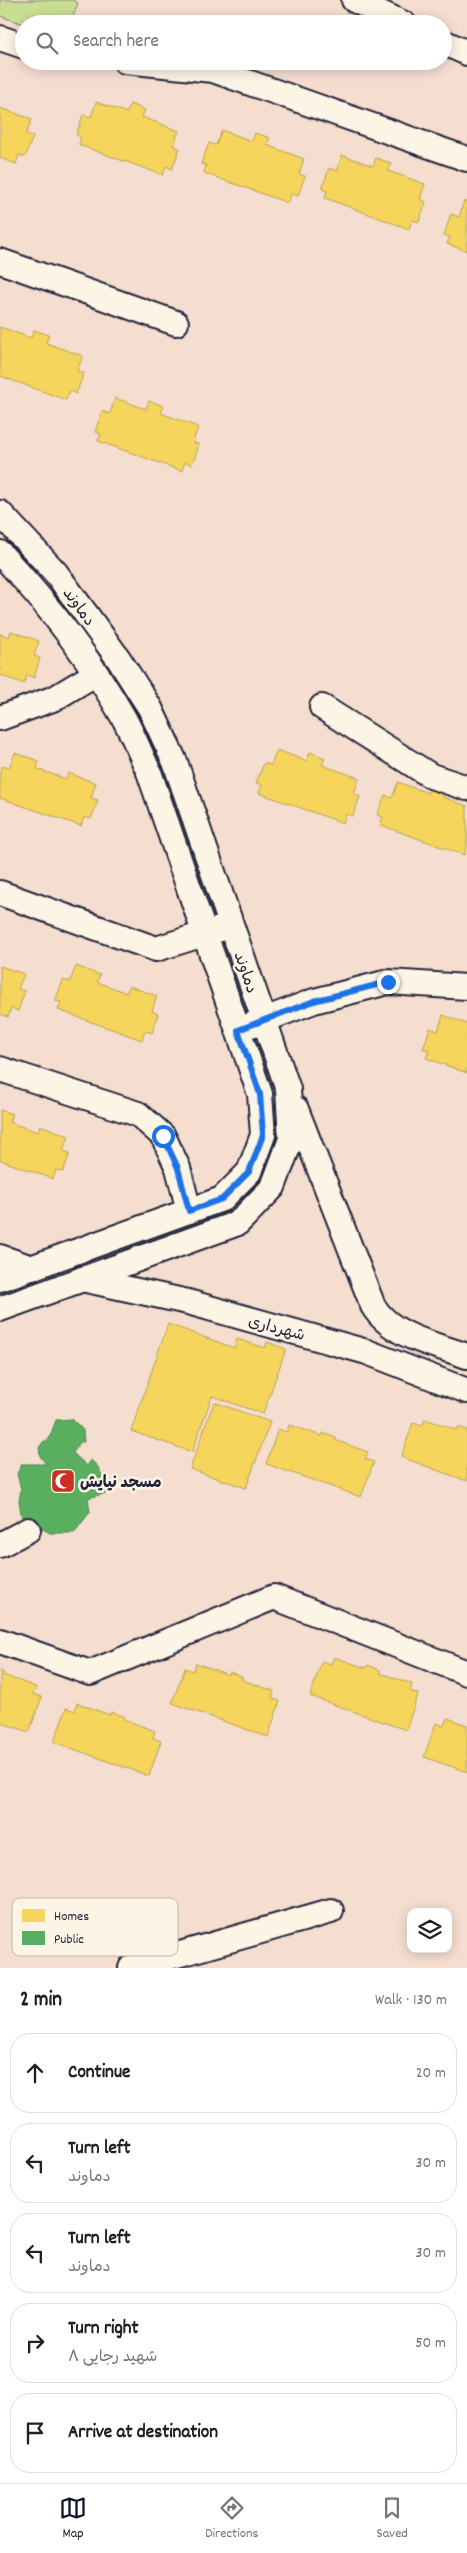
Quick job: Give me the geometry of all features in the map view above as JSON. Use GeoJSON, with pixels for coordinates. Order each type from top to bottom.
{"type":"FeatureCollection","features":[{"type":"Feature","properties":{"kind":"street"},"geometry":{"type":"LineString","coordinates":[[354,0],[385,15]]}},
{"type":"Feature","properties":{"kind":"street"},"geometry":{"type":"LineString","coordinates":[[0,38],[15,43]]}},
{"type":"Feature","properties":{"kind":"street"},"geometry":{"type":"LineString","coordinates":[[452,46],[467,54]]}},
{"type":"Feature","properties":{"kind":"street"},"geometry":{"type":"LineString","coordinates":[[213,70],[467,159]]}},
{"type":"Feature","properties":{"kind":"street"},"geometry":{"type":"LineString","coordinates":[[0,261],[176,323]]}},
{"type":"Feature","properties":{"kind":"street","name":"دماوند"},"geometry":{"type":"LineString","coordinates":[[0,513],[56,573],[118,658],[150,708],[174,762],[288,1089],[291,1139],[273,1187],[238,1223],[0,1309]]}},
{"type":"Feature","properties":{"kind":"street","name":"دماوند"},"geometry":{"type":"LineString","coordinates":[[0,553],[35,590],[126,721],[149,772],[260,1094],[263,1135],[249,1172],[222,1199],[0,1279]]}},
{"type":"Feature","properties":{"kind":"street"},"geometry":{"type":"LineString","coordinates":[[0,718],[55,698],[95,674]]}},
{"type":"Feature","properties":{"kind":"street"},"geometry":{"type":"LineString","coordinates":[[322,707],[431,776],[467,788]]}},
{"type":"Feature","properties":{"kind":"street"},"geometry":{"type":"LineString","coordinates":[[0,893],[156,949],[231,926]]}},
{"type":"Feature","properties":{"kind":"street"},"geometry":{"type":"LineString","coordinates":[[238,1030],[314,1001],[388,982],[467,987]]}},
{"type":"Feature","properties":{"kind":"street"},"geometry":{"type":"LineString","coordinates":[[0,1069],[138,1114],[163,1136],[178,1168],[189,1211]]}},
{"type":"Feature","properties":{"kind":"street"},"geometry":{"type":"LineString","coordinates":[[288,1089],[373,1306],[381,1319],[392,1328],[467,1356],[461,1389]]}},
{"type":"Feature","properties":{"kind":"street"},"geometry":{"type":"LineString","coordinates":[[0,1257],[32,1268]]}},
{"type":"Feature","properties":{"kind":"street","name":"شهرداری"},"geometry":{"type":"LineString","coordinates":[[82,1279],[188,1302],[366,1352],[461,1389]]}},
{"type":"Feature","properties":{"kind":"street"},"geometry":{"type":"LineString","coordinates":[[366,1352],[381,1319]]}},
{"type":"Feature","properties":{"kind":"street"},"geometry":{"type":"LineString","coordinates":[[0,1545],[28,1530]]}},
{"type":"Feature","properties":{"kind":"street"},"geometry":{"type":"LineString","coordinates":[[0,1641],[90,1673],[274,1597],[467,1673]]}},
{"type":"Feature","properties":{"kind":"street"},"geometry":{"type":"LineString","coordinates":[[178,1955],[331,1911]]}},
{"type":"Feature","properties":{"kind":"street"},"geometry":{"type":"LineString","coordinates":[[131,1968],[173,1956]]}},
{"type":"Feature","properties":{"kind":"green space"},"geometry":{"type":"Polygon","coordinates":[[[0,0],[72,0],[78,3],[73,15],[15,15],[15,21],[0,16],[0,0]]]}},
{"type":"Feature","properties":{"kind":"building: Homes"},"geometry":{"type":"Polygon","coordinates":[[[96,102],[127,113],[130,104],[145,110],[142,117],[179,131],[173,146],[180,148],[172,169],[166,166],[163,175],[79,145],[81,137],[76,135],[83,115],[91,117],[96,102]]]}},
{"type":"Feature","properties":{"kind":"building: Homes"},"geometry":{"type":"Polygon","coordinates":[[[0,108],[32,119],[26,134],[33,137],[25,157],[19,155],[16,164],[0,158],[0,108]]]}},
{"type":"Feature","properties":{"kind":"building: Homes"},"geometry":{"type":"Polygon","coordinates":[[[222,130],[252,141],[255,133],[270,138],[267,145],[304,159],[299,174],[305,176],[298,196],[291,194],[288,203],[204,173],[206,165],[201,164],[209,143],[216,145],[222,130]]]}},
{"type":"Feature","properties":{"kind":"building: Homes"},"geometry":{"type":"Polygon","coordinates":[[[342,155],[373,166],[376,158],[391,163],[388,171],[425,184],[420,199],[426,202],[419,222],[412,220],[409,229],[325,198],[327,191],[322,189],[329,168],[337,171],[342,155]]]}},
{"type":"Feature","properties":{"kind":"building: Homes"},"geometry":{"type":"Polygon","coordinates":[[[464,201],[467,202],[467,251],[447,244],[450,237],[444,235],[451,214],[459,217],[464,201]]]}},
{"type":"Feature","properties":{"kind":"building: Homes"},"geometry":{"type":"Polygon","coordinates":[[[0,327],[31,338],[34,330],[49,335],[46,343],[83,356],[77,371],[84,373],[76,394],[70,391],[66,400],[0,376],[0,327]]]}},
{"type":"Feature","properties":{"kind":"building: Homes"},"geometry":{"type":"Polygon","coordinates":[[[115,398],[146,409],[149,401],[164,406],[161,413],[198,427],[193,442],[199,445],[192,465],[185,462],[182,471],[98,441],[101,434],[95,432],[102,411],[110,414],[115,398]]]}},
{"type":"Feature","properties":{"kind":"building: Homes"},"geometry":{"type":"Polygon","coordinates":[[[11,631],[39,641],[34,656],[40,658],[34,678],[27,675],[24,684],[0,675],[0,634],[9,637],[11,631]]]}},
{"type":"Feature","properties":{"kind":"building: Homes"},"geometry":{"type":"Polygon","coordinates":[[[277,750],[307,761],[310,752],[325,758],[322,765],[359,778],[354,794],[360,796],[353,816],[346,814],[343,823],[259,793],[262,785],[256,783],[264,763],[271,765],[277,750]]]}},
{"type":"Feature","properties":{"kind":"building: Homes"},"geometry":{"type":"Polygon","coordinates":[[[15,753],[39,761],[37,769],[66,779],[68,773],[96,783],[91,798],[98,800],[91,819],[84,817],[81,826],[0,798],[0,771],[2,766],[9,768],[15,753]]]}},
{"type":"Feature","properties":{"kind":"building: Homes"},"geometry":{"type":"Polygon","coordinates":[[[398,782],[428,793],[431,785],[446,790],[443,797],[467,806],[467,846],[464,855],[380,825],[383,817],[377,815],[385,795],[392,798],[398,782]]]}},
{"type":"Feature","properties":{"kind":"building: Homes"},"geometry":{"type":"Polygon","coordinates":[[[0,966],[24,974],[18,989],[25,991],[18,1011],[11,1008],[8,1017],[0,1014],[0,966]]]}},
{"type":"Feature","properties":{"kind":"building: Homes"},"geometry":{"type":"Polygon","coordinates":[[[76,966],[100,975],[97,982],[127,993],[129,986],[157,996],[152,1011],[158,1014],[152,1033],[145,1031],[142,1040],[58,1010],[61,1002],[55,1001],[63,980],[70,982],[76,966]]]}},
{"type":"Feature","properties":{"kind":"building: Homes"},"geometry":{"type":"Polygon","coordinates":[[[443,1015],[467,1024],[467,1073],[426,1058],[429,1050],[423,1049],[430,1028],[438,1031],[443,1015]]]}},
{"type":"Feature","properties":{"kind":"building: Homes"},"geometry":{"type":"Polygon","coordinates":[[[0,1110],[12,1114],[9,1122],[38,1132],[40,1125],[69,1136],[63,1151],[70,1153],[63,1172],[56,1170],[53,1179],[0,1160],[0,1110]]]}},
{"type":"Feature","properties":{"kind":"building: Homes"},"geometry":{"type":"Polygon","coordinates":[[[168,1324],[234,1348],[237,1339],[265,1348],[267,1342],[286,1349],[263,1414],[212,1396],[192,1452],[131,1431],[168,1324]]]}},
{"type":"Feature","properties":{"kind":"building: Homes"},"geometry":{"type":"Polygon","coordinates":[[[214,1402],[270,1422],[246,1488],[190,1469],[214,1402]]]}},
{"type":"Feature","properties":{"kind":"building: Homes"},"geometry":{"type":"Polygon","coordinates":[[[425,1419],[457,1430],[458,1427],[467,1430],[467,1481],[401,1457],[413,1423],[422,1426],[425,1419]]]}},
{"type":"Feature","properties":{"kind":"building: Homes"},"geometry":{"type":"Polygon","coordinates":[[[289,1425],[322,1436],[323,1433],[336,1438],[335,1440],[368,1452],[365,1459],[374,1462],[361,1497],[266,1464],[278,1429],[287,1432],[289,1425]]]}},
{"type":"Feature","properties":{"kind":"building: Homes"},"geometry":{"type":"Polygon","coordinates":[[[334,1657],[366,1668],[368,1665],[380,1670],[380,1673],[412,1684],[410,1691],[418,1694],[406,1730],[310,1696],[322,1661],[331,1664],[334,1657]]]}},
{"type":"Feature","properties":{"kind":"building: Homes"},"geometry":{"type":"Polygon","coordinates":[[[196,1663],[229,1675],[230,1672],[242,1677],[242,1680],[274,1691],[272,1698],[280,1701],[268,1737],[172,1703],[185,1668],[193,1671],[196,1663]]]}},
{"type":"Feature","properties":{"kind":"building: Homes"},"geometry":{"type":"Polygon","coordinates":[[[0,1671],[4,1673],[3,1675],[36,1687],[33,1694],[42,1697],[29,1732],[0,1722],[0,1671]]]}},
{"type":"Feature","properties":{"kind":"building: Homes"},"geometry":{"type":"Polygon","coordinates":[[[77,1703],[110,1715],[111,1712],[124,1716],[123,1719],[155,1731],[153,1738],[161,1741],[149,1776],[54,1742],[66,1708],[75,1711],[77,1703]]]}},
{"type":"Feature","properties":{"kind":"building: Homes"},"geometry":{"type":"Polygon","coordinates":[[[447,1718],[467,1725],[467,1772],[424,1757],[436,1723],[444,1726],[447,1718]]]}},
{"type":"Feature","properties":{"kind":"building: Public","name":"مسجد نیایش"},"geometry":{"type":"Polygon","coordinates":[[[72,1419],[83,1430],[84,1442],[80,1442],[73,1453],[87,1466],[91,1460],[98,1467],[110,1492],[88,1498],[90,1512],[74,1533],[50,1533],[39,1527],[28,1530],[22,1520],[19,1501],[21,1489],[17,1474],[22,1464],[46,1464],[40,1456],[39,1448],[43,1442],[49,1439],[56,1420],[72,1419]]]}},
{"type":"Feature","properties":{"kind":"place","name":"مسجد نیایش"},"geometry":{"type":"Point","coordinates":[63,1481]}},
{"type":"Feature","properties":{"kind":"route"},"geometry":{"type":"LineString","coordinates":[[163,1136],[178,1168],[189,1211],[222,1199],[249,1172],[263,1135],[260,1094],[238,1030],[314,1001],[388,982]]}}]}
